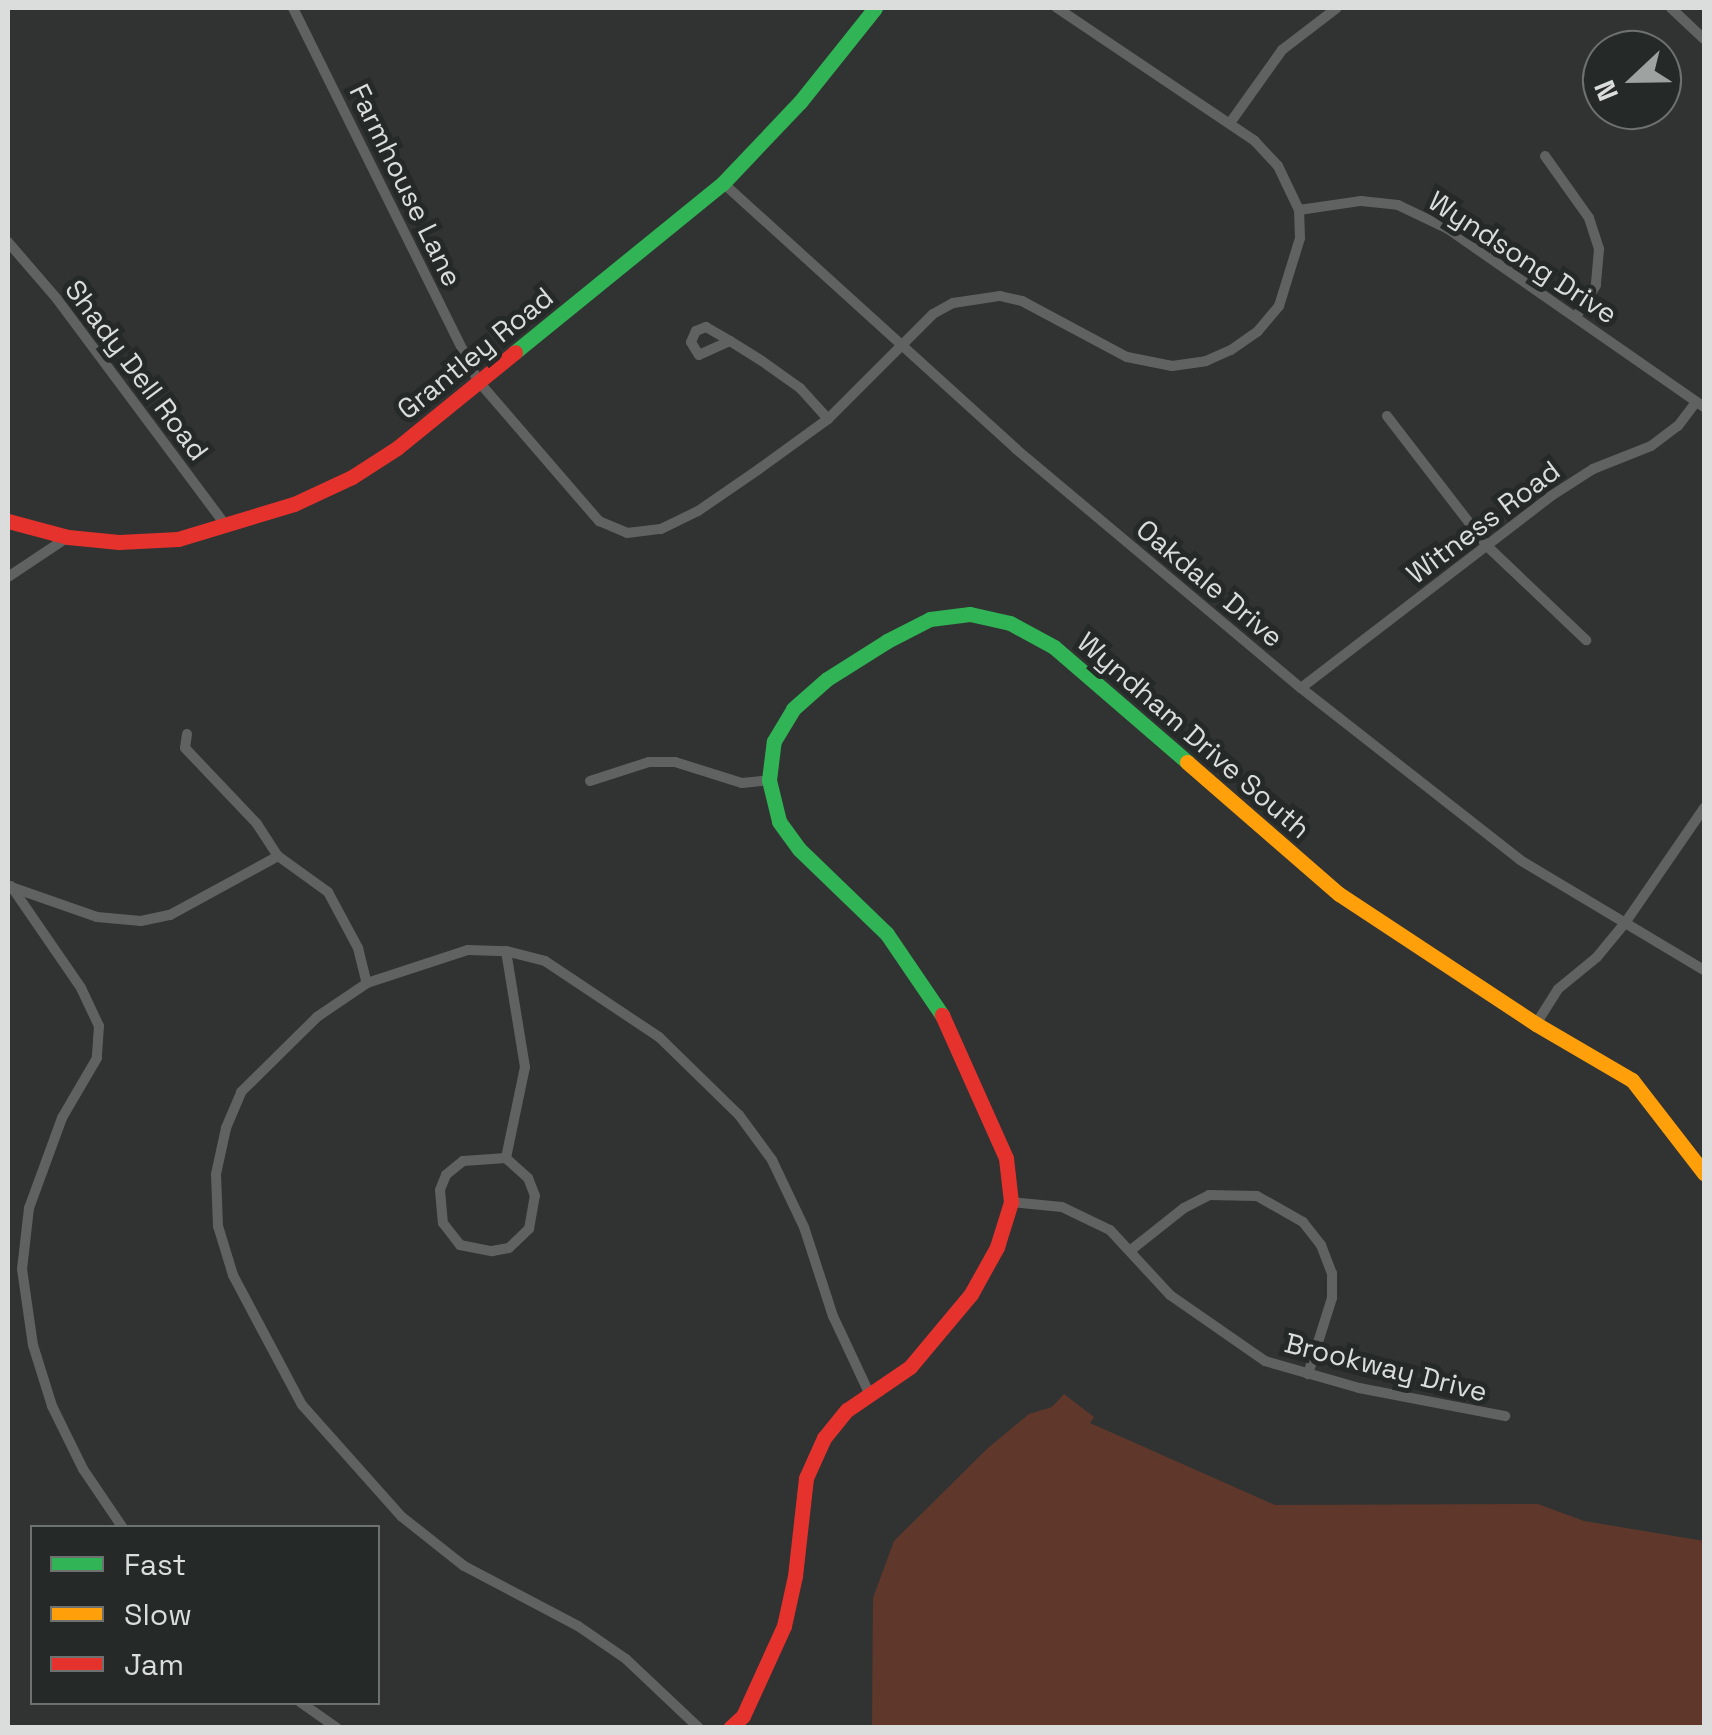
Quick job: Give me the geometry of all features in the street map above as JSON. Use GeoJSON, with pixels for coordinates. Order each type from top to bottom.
{"type":"FeatureCollection","features":[{"type":"Feature","properties":{"kind":"street","name":"Farmhouse Lane"},"geometry":{"type":"LineString","coordinates":[[293,8],[480,382],[599,521],[627,532],[661,529],[698,511],[828,419],[933,314],[952,303],[1000,296],[1022,302],[1127,357],[1172,366],[1206,361],[1258,331],[1279,306],[1293,273],[1300,238],[1299,210]]}},
{"type":"Feature","properties":{"kind":"street","name":"Grantley Road"},"geometry":{"type":"LineString","coordinates":[[8,522],[68,536],[145,542],[226,527],[352,478],[480,382],[723,183],[800,102],[875,8]]}},
{"type":"Feature","properties":{"kind":"street"},"geometry":{"type":"LineString","coordinates":[[1058,8],[1255,141],[1278,166],[1299,210]]}},
{"type":"Feature","properties":{"kind":"street"},"geometry":{"type":"LineString","coordinates":[[1230,123],[1282,50],[1337,8]]}},
{"type":"Feature","properties":{"kind":"street"},"geometry":{"type":"LineString","coordinates":[[1671,8],[1704,38]]}},
{"type":"Feature","properties":{"kind":"street"},"geometry":{"type":"LineString","coordinates":[[1545,156],[1589,218],[1599,248],[1596,285],[1577,315]]}},
{"type":"Feature","properties":{"kind":"street","name":"Oakdale Drive"},"geometry":{"type":"LineString","coordinates":[[723,183],[1031,462],[1301,688],[1520,860],[1704,970]]}},
{"type":"Feature","properties":{"kind":"street","name":"Wyndsong Drive"},"geometry":{"type":"LineString","coordinates":[[1299,210],[1362,200],[1398,205],[1448,229],[1700,404]]}},
{"type":"Feature","properties":{"kind":"street","name":"Shady Dell Road"},"geometry":{"type":"LineString","coordinates":[[8,242],[58,299],[226,527]]}},
{"type":"Feature","properties":{"kind":"street"},"geometry":{"type":"LineString","coordinates":[[730,340],[800,388],[828,419]]}},
{"type":"Feature","properties":{"kind":"street","name":"Witness Road"},"geometry":{"type":"LineString","coordinates":[[1301,688],[1593,469],[1651,446],[1700,404]]}},
{"type":"Feature","properties":{"kind":"street"},"geometry":{"type":"LineString","coordinates":[[1388,416],[1487,546],[1586,640]]}},
{"type":"Feature","properties":{"kind":"street"},"geometry":{"type":"LineString","coordinates":[[8,576],[68,536]]}},
{"type":"Feature","properties":{"kind":"street","name":"Wyndham Drive South"},"geometry":{"type":"LineString","coordinates":[[769,780],[774,741],[793,709],[827,679],[930,619],[970,614],[1010,623],[1054,647],[1111,692],[1194,770],[1339,894],[1536,1024],[1632,1080],[1704,1173]]}},
{"type":"Feature","properties":{"kind":"street"},"geometry":{"type":"LineString","coordinates":[[187,734],[186,748],[257,824],[278,856],[328,892],[358,948],[367,983]]}},
{"type":"Feature","properties":{"kind":"street"},"geometry":{"type":"LineString","coordinates":[[590,781],[662,762],[742,783],[769,780],[780,821],[800,849],[887,934],[950,1026],[1006,1158],[1011,1202],[998,1247],[971,1294],[910,1366],[847,1410],[824,1438],[806,1478],[796,1576],[784,1626],[743,1716],[730,1728]]}},
{"type":"Feature","properties":{"kind":"street"},"geometry":{"type":"LineString","coordinates":[[1536,1024],[1558,989],[1597,956],[1625,923],[1704,808]]}},
{"type":"Feature","properties":{"kind":"street"},"geometry":{"type":"LineString","coordinates":[[9,886],[97,916],[141,921],[170,915],[278,856]]}},
{"type":"Feature","properties":{"kind":"street"},"geometry":{"type":"LineString","coordinates":[[9,886],[64,960],[99,1026],[97,1058],[62,1118],[30,1208],[22,1269],[33,1345],[52,1406],[84,1469],[121,1525]]}},
{"type":"Feature","properties":{"kind":"street"},"geometry":{"type":"LineString","coordinates":[[699,1728],[626,1659],[578,1626],[464,1566],[400,1514],[302,1405],[233,1275],[218,1226],[216,1174],[226,1128],[241,1092],[316,1017],[367,983],[468,950],[506,951],[545,962],[659,1037],[738,1115],[772,1160],[833,1316],[869,1393]]}},
{"type":"Feature","properties":{"kind":"street"},"geometry":{"type":"LineString","coordinates":[[506,951],[526,1066],[506,1158]]}},
{"type":"Feature","properties":{"kind":"street"},"geometry":{"type":"LineString","coordinates":[[506,1158],[528,1178],[535,1196],[529,1229],[509,1248],[492,1251],[460,1245],[443,1223],[440,1209],[446,1175],[464,1161],[506,1158]]}},
{"type":"Feature","properties":{"kind":"street"},"geometry":{"type":"LineString","coordinates":[[1131,1250],[1184,1208],[1210,1195],[1256,1196],[1303,1222],[1321,1245],[1332,1273],[1332,1298],[1308,1374]]}},
{"type":"Feature","properties":{"kind":"street","name":"Brookway Drive"},"geometry":{"type":"LineString","coordinates":[[1011,1202],[1074,1212],[1110,1230],[1170,1295],[1265,1361],[1487,1416],[1506,1416]]}},
{"type":"Feature","properties":{"kind":"street"},"geometry":{"type":"LineString","coordinates":[[304,1705],[337,1728]]}},
{"type":"Feature","properties":{"kind":"shaded area"},"geometry":{"type":"Polygon","coordinates":[[[1064,1394],[1094,1417],[1090,1423],[1275,1505],[1538,1504],[1584,1521],[1704,1541],[1704,1727],[872,1727],[873,1598],[894,1541],[988,1448],[1029,1414],[1052,1407],[1064,1394]]]}},
{"type":"Feature","properties":{"kind":"traffic: fast"},"geometry":{"type":"LineString","coordinates":[[515,352],[723,183],[800,102],[875,8]]}},
{"type":"Feature","properties":{"kind":"traffic: fast"},"geometry":{"type":"LineString","coordinates":[[942,1015],[887,934],[799,849],[779,821],[769,780],[774,741],[793,709],[827,679],[887,641],[930,619],[970,614],[1010,623],[1054,647],[1187,762]]}},
{"type":"Feature","properties":{"kind":"traffic: slow"},"geometry":{"type":"LineString","coordinates":[[1187,762],[1339,894],[1536,1024],[1632,1080],[1704,1173]]}},
{"type":"Feature","properties":{"kind":"traffic: jam"},"geometry":{"type":"LineString","coordinates":[[8,521],[68,537],[119,542],[178,539],[294,504],[352,477],[397,448],[515,352]]}},
{"type":"Feature","properties":{"kind":"traffic: jam"},"geometry":{"type":"LineString","coordinates":[[730,1728],[743,1716],[784,1626],[795,1576],[806,1478],[824,1438],[847,1410],[910,1367],[971,1294],[997,1247],[1011,1202],[1006,1158],[942,1015]]}}]}
